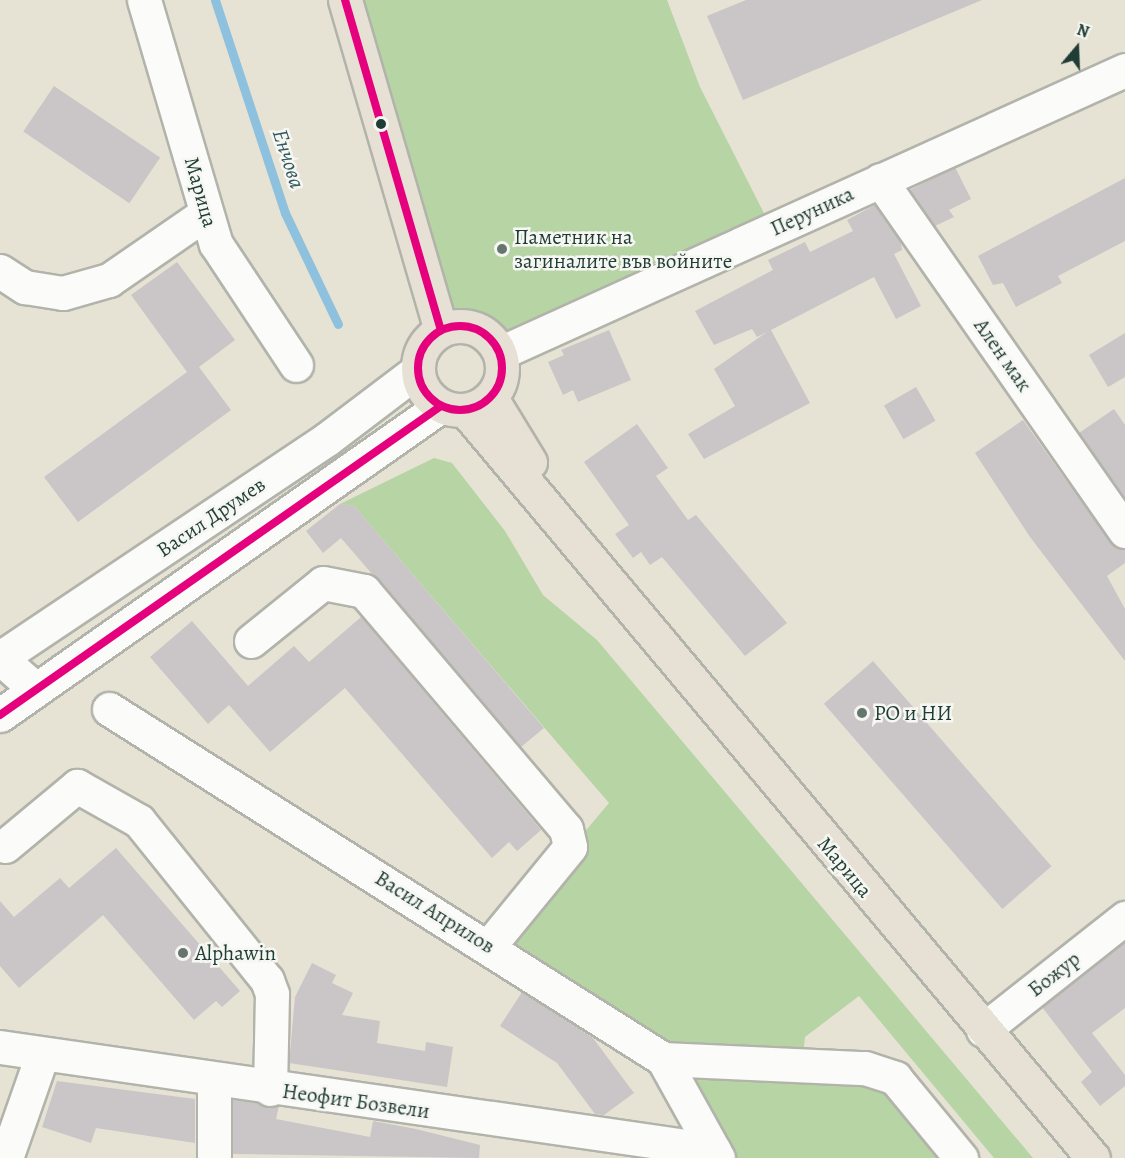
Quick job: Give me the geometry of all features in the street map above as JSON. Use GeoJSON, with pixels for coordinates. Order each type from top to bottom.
{"type":"FeatureCollection","features":[{"type":"Feature","properties":{"kind":"main road"},"geometry":{"type":"LineString","coordinates":[[345,0],[441,330]]}},
{"type":"Feature","properties":{"kind":"main road"},"geometry":{"type":"LineString","coordinates":[[476,328],[500,353],[502,376],[466,405],[424,391],[417,370],[423,346],[441,330],[476,328]]}},
{"type":"Feature","properties":{"kind":"main road","name":"Марица"},"geometry":{"type":"LineString","coordinates":[[466,405],[599,574],[1093,1158]]}},
{"type":"Feature","properties":{"kind":"street","name":"Марица"},"geometry":{"type":"LineString","coordinates":[[144,0],[216,244],[296,365]]}},
{"type":"Feature","properties":{"kind":"street","name":"Перуника"},"geometry":{"type":"LineString","coordinates":[[500,353],[1125,70]]}},
{"type":"Feature","properties":{"kind":"street","name":"Ален мак"},"geometry":{"type":"LineString","coordinates":[[880,180],[1125,531]]}},
{"type":"Feature","properties":{"kind":"street"},"geometry":{"type":"LineString","coordinates":[[0,271],[25,287],[63,293],[109,280],[206,213]]}},
{"type":"Feature","properties":{"kind":"street","name":"Васил Друмев"},"geometry":{"type":"LineString","coordinates":[[0,658],[327,439],[417,370]]}},
{"type":"Feature","properties":{"kind":"street","name":"Васил Друмев"},"geometry":{"type":"LineString","coordinates":[[0,715],[33,687],[466,405]]}},
{"type":"Feature","properties":{"kind":"street"},"geometry":{"type":"LineString","coordinates":[[251,641],[323,583],[364,591],[566,829],[570,847],[489,946]]}},
{"type":"Feature","properties":{"kind":"street"},"geometry":{"type":"LineString","coordinates":[[0,658],[33,687]]}},
{"type":"Feature","properties":{"kind":"street","name":"Васил Априлов"},"geometry":{"type":"LineString","coordinates":[[109,709],[489,946],[663,1059],[716,1154]]}},
{"type":"Feature","properties":{"kind":"street"},"geometry":{"type":"LineString","coordinates":[[5,846],[77,786],[139,821],[267,980],[272,994],[270,1089]]}},
{"type":"Feature","properties":{"kind":"street","name":"Божур"},"geometry":{"type":"LineString","coordinates":[[983,1029],[1125,918]]}},
{"type":"Feature","properties":{"kind":"street","name":"Неофит Бозвели"},"geometry":{"type":"LineString","coordinates":[[0,1047],[214,1082],[716,1154]]}},
{"type":"Feature","properties":{"kind":"street"},"geometry":{"type":"LineString","coordinates":[[6,1158],[42,1055]]}},
{"type":"Feature","properties":{"kind":"street"},"geometry":{"type":"LineString","coordinates":[[663,1059],[865,1068],[895,1078],[961,1158]]}},
{"type":"Feature","properties":{"kind":"street"},"geometry":{"type":"LineString","coordinates":[[214,1082],[214,1158]]}},
{"type":"Feature","properties":{"kind":"green space"},"geometry":{"type":"Polygon","coordinates":[[[345,0],[667,0],[700,87],[772,229],[500,353],[476,328],[441,330],[345,0]]]}},
{"type":"Feature","properties":{"kind":"green space"},"geometry":{"type":"Polygon","coordinates":[[[434,458],[452,463],[505,531],[543,595],[597,640],[1033,1158],[994,1158],[859,996],[805,1037],[802,1064],[865,1068],[961,1158],[718,1158],[663,1059],[489,946],[609,803],[354,506],[340,504],[434,458]]]}},
{"type":"Feature","properties":{"kind":"building"},"geometry":{"type":"Polygon","coordinates":[[[746,0],[982,0],[743,100],[707,16],[746,0]]]}},
{"type":"Feature","properties":{"kind":"building"},"geometry":{"type":"Polygon","coordinates":[[[54,86],[160,158],[129,203],[23,132],[54,86]]]}},
{"type":"Feature","properties":{"kind":"building"},"geometry":{"type":"Polygon","coordinates":[[[955,167],[971,199],[949,210],[954,217],[935,226],[910,190],[955,167]]]}},
{"type":"Feature","properties":{"kind":"building"},"geometry":{"type":"Polygon","coordinates":[[[1125,178],[1125,241],[1058,276],[1062,283],[1016,307],[1003,283],[993,285],[978,256],[1125,178]]]}},
{"type":"Feature","properties":{"kind":"building"},"geometry":{"type":"Polygon","coordinates":[[[875,205],[901,243],[902,250],[894,254],[921,306],[896,319],[874,277],[771,330],[810,403],[704,459],[688,434],[735,406],[714,369],[767,332],[757,337],[752,329],[714,345],[695,311],[773,270],[768,260],[805,242],[810,252],[853,231],[847,220],[875,205]]]}},
{"type":"Feature","properties":{"kind":"building"},"geometry":{"type":"Polygon","coordinates":[[[177,262],[235,340],[199,367],[231,410],[78,522],[44,477],[187,372],[131,295],[177,262]]]}},
{"type":"Feature","properties":{"kind":"building"},"geometry":{"type":"Polygon","coordinates":[[[609,330],[631,380],[578,402],[573,390],[563,395],[548,362],[564,355],[561,350],[609,330]]]}},
{"type":"Feature","properties":{"kind":"building"},"geometry":{"type":"Polygon","coordinates":[[[1125,333],[1125,377],[1108,387],[1089,355],[1125,333]]]}},
{"type":"Feature","properties":{"kind":"building"},"geometry":{"type":"Polygon","coordinates":[[[916,387],[936,421],[903,439],[884,406],[916,387]]]}},
{"type":"Feature","properties":{"kind":"building"},"geometry":{"type":"Polygon","coordinates":[[[1114,409],[1125,425],[1125,498],[1079,433],[1114,409]]]}},
{"type":"Feature","properties":{"kind":"building"},"geometry":{"type":"Polygon","coordinates":[[[1023,420],[1110,542],[1125,549],[1125,563],[1107,576],[1125,609],[1125,661],[1030,537],[975,453],[1023,420]]]}},
{"type":"Feature","properties":{"kind":"building"},"geometry":{"type":"Polygon","coordinates":[[[637,424],[668,468],[656,476],[688,520],[696,515],[787,623],[745,656],[662,557],[650,565],[641,552],[633,558],[615,534],[629,525],[584,462],[637,424]]]}},
{"type":"Feature","properties":{"kind":"building"},"geometry":{"type":"Polygon","coordinates":[[[340,504],[354,506],[544,728],[521,747],[341,538],[323,553],[306,531],[340,504]]]}},
{"type":"Feature","properties":{"kind":"building"},"geometry":{"type":"Polygon","coordinates":[[[361,617],[541,830],[517,851],[509,842],[492,858],[345,688],[270,752],[229,705],[208,724],[150,657],[192,621],[248,686],[294,646],[309,662],[361,617]]]}},
{"type":"Feature","properties":{"kind":"building"},"geometry":{"type":"Polygon","coordinates":[[[873,661],[1051,866],[1002,909],[824,704],[873,661]]]}},
{"type":"Feature","properties":{"kind":"building"},"geometry":{"type":"Polygon","coordinates":[[[116,848],[240,991],[222,1007],[216,1001],[194,1020],[103,915],[19,988],[0,966],[0,901],[14,917],[60,878],[69,888],[116,848]]]}},
{"type":"Feature","properties":{"kind":"building"},"geometry":{"type":"Polygon","coordinates":[[[1125,942],[1125,1008],[1092,1033],[1125,1075],[1125,1086],[1100,1106],[1081,1082],[1092,1072],[1042,1007],[1125,942]]]}},
{"type":"Feature","properties":{"kind":"building"},"geometry":{"type":"Polygon","coordinates":[[[312,963],[336,975],[332,983],[353,993],[342,1015],[380,1021],[377,1043],[425,1051],[426,1042],[453,1047],[447,1087],[289,1063],[295,997],[312,963]]]}},
{"type":"Feature","properties":{"kind":"building"},"geometry":{"type":"Polygon","coordinates":[[[522,992],[593,1038],[634,1093],[604,1115],[595,1114],[557,1063],[500,1026],[522,992]]]}},
{"type":"Feature","properties":{"kind":"building"},"geometry":{"type":"Polygon","coordinates":[[[57,1081],[195,1099],[195,1143],[96,1128],[91,1143],[42,1127],[57,1081]]]}},
{"type":"Feature","properties":{"kind":"building"},"geometry":{"type":"Polygon","coordinates":[[[233,1100],[279,1106],[276,1119],[370,1137],[373,1121],[416,1129],[480,1145],[479,1158],[233,1154],[233,1100]]]}},
{"type":"Feature","properties":{"kind":"waterway","name":"Енчова"},"geometry":{"type":"LineString","coordinates":[[215,0],[285,213],[338,324]]}},
{"type":"Feature","properties":{"kind":"transit line"},"geometry":{"type":"LineString","coordinates":[[345,0],[441,330]]}},
{"type":"Feature","properties":{"kind":"transit line"},"geometry":{"type":"LineString","coordinates":[[452,326],[468,326],[484,333],[495,344],[502,360],[502,368],[499,384],[490,398],[468,410],[452,410],[436,403],[425,392],[418,376],[418,360],[425,344],[436,333],[452,326]]}},
{"type":"Feature","properties":{"kind":"transit line"},"geometry":{"type":"LineString","coordinates":[[0,715],[441,406]]}},
{"type":"Feature","properties":{"kind":"place","name":"Паметник на загиналите във войните"},"geometry":{"type":"Point","coordinates":[502,249]}},
{"type":"Feature","properties":{"kind":"place","name":"РО и НИ"},"geometry":{"type":"Point","coordinates":[862,713]}},
{"type":"Feature","properties":{"kind":"place","name":"Alphawin"},"geometry":{"type":"Point","coordinates":[183,953]}}]}
